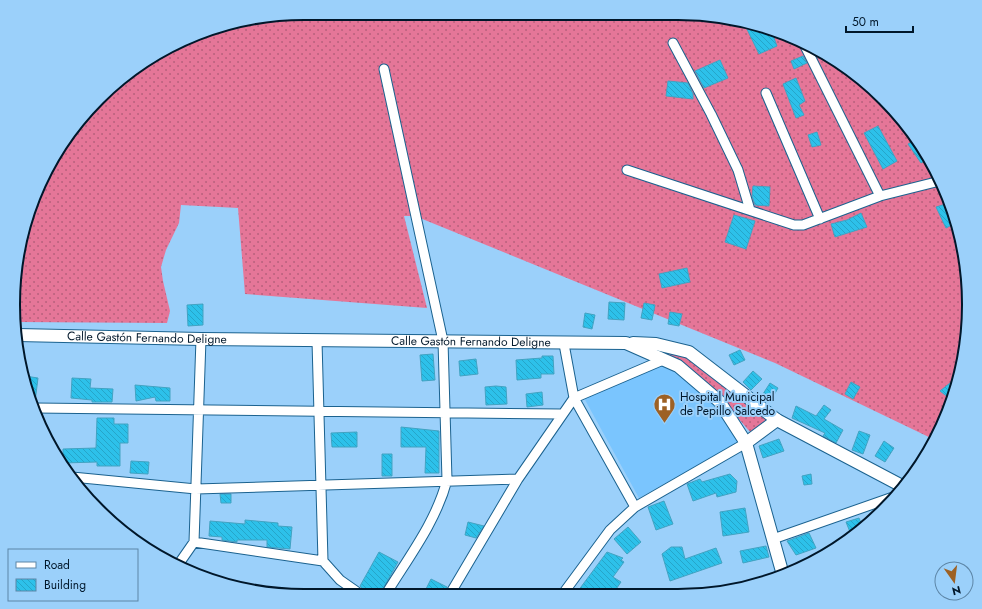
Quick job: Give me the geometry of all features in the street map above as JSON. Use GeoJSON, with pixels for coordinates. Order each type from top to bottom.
{"type":"FeatureCollection","features":[{"type":"Feature","properties":{"kind":"street"},"geometry":{"type":"LineString","coordinates":[[673,43],[711,114],[738,170],[750,210]]}},
{"type":"Feature","properties":{"kind":"street"},"geometry":{"type":"LineString","coordinates":[[808,52],[880,196]]}},
{"type":"Feature","properties":{"kind":"street"},"geometry":{"type":"LineString","coordinates":[[384,69],[443,341],[447,480],[442,500],[389,589]]}},
{"type":"Feature","properties":{"kind":"street"},"geometry":{"type":"LineString","coordinates":[[766,93],[820,219]]}},
{"type":"Feature","properties":{"kind":"street"},"geometry":{"type":"LineString","coordinates":[[627,170],[794,225],[802,225],[820,219],[880,196],[934,182]]}},
{"type":"Feature","properties":{"kind":"street","name":"Calle Gastón Fernando Deligne"},"geometry":{"type":"LineString","coordinates":[[22,335],[564,344],[626,343],[678,366],[719,401],[746,443],[782,569]]}},
{"type":"Feature","properties":{"kind":"street"},"geometry":{"type":"LineString","coordinates":[[181,561],[194,542],[201,339]]}},
{"type":"Feature","properties":{"kind":"street"},"geometry":{"type":"LineString","coordinates":[[317,340],[323,561]]}},
{"type":"Feature","properties":{"kind":"street"},"geometry":{"type":"LineString","coordinates":[[626,343],[656,344],[689,352],[777,420],[898,484]]}},
{"type":"Feature","properties":{"kind":"street"},"geometry":{"type":"LineString","coordinates":[[564,344],[574,398],[635,507]]}},
{"type":"Feature","properties":{"kind":"street"},"geometry":{"type":"LineString","coordinates":[[453,589],[518,479],[561,414],[574,398],[663,360]]}},
{"type":"Feature","properties":{"kind":"street"},"geometry":{"type":"LineString","coordinates":[[40,408],[561,414]]}},
{"type":"Feature","properties":{"kind":"street"},"geometry":{"type":"LineString","coordinates":[[566,589],[610,530],[635,507],[746,443],[777,420]]}},
{"type":"Feature","properties":{"kind":"street"},"geometry":{"type":"LineString","coordinates":[[79,478],[196,489],[321,486],[447,480],[518,479]]}},
{"type":"Feature","properties":{"kind":"street"},"geometry":{"type":"LineString","coordinates":[[773,539],[884,500]]}},
{"type":"Feature","properties":{"kind":"street"},"geometry":{"type":"LineString","coordinates":[[194,542],[323,561],[340,580],[353,589]]}},
{"type":"Feature","properties":{"kind":"shaded area"},"geometry":{"type":"Polygon","coordinates":[[[304,20],[678,20],[715,22],[733,25],[769,35],[803,49],[836,68],[879,103],[903,131],[924,162],[933,179],[947,213],[957,249],[960,267],[962,304],[960,342],[957,360],[947,396],[929,437],[775,363],[415,216],[404,216],[427,308],[245,294],[238,208],[181,205],[179,223],[166,250],[161,267],[170,311],[167,323],[21,322],[20,304],[22,267],[25,249],[35,213],[49,179],[68,146],[103,103],[131,79],[162,58],[179,49],[213,35],[249,25],[267,22],[304,20]]]}},
{"type":"Feature","properties":{"kind":"shaded area"},"geometry":{"type":"Polygon","coordinates":[[[656,348],[688,358],[768,421],[751,433],[731,410],[691,371],[656,348]]]}},
{"type":"Feature","properties":{"kind":"shaded area","name":"Hospital Municipal de Pepillo Salcedo"},"geometry":{"type":"Polygon","coordinates":[[[661,365],[671,365],[714,400],[739,438],[737,443],[639,498],[584,398],[661,365]]]}},
{"type":"Feature","properties":{"kind":"building"},"geometry":{"type":"Polygon","coordinates":[[[747,29],[774,37],[777,46],[759,54],[747,29]]]}},
{"type":"Feature","properties":{"kind":"building"},"geometry":{"type":"Polygon","coordinates":[[[803,56],[807,63],[794,69],[791,61],[803,56]]]}},
{"type":"Feature","properties":{"kind":"building"},"geometry":{"type":"Polygon","coordinates":[[[720,60],[728,78],[704,88],[695,71],[720,60]]]}},
{"type":"Feature","properties":{"kind":"building"},"geometry":{"type":"Polygon","coordinates":[[[796,78],[805,101],[799,105],[804,115],[796,118],[783,84],[796,78]]]}},
{"type":"Feature","properties":{"kind":"building"},"geometry":{"type":"Polygon","coordinates":[[[668,81],[688,83],[693,94],[693,99],[666,96],[668,81]]]}},
{"type":"Feature","properties":{"kind":"building"},"geometry":{"type":"Polygon","coordinates":[[[878,126],[897,161],[883,169],[864,133],[878,126]]]}},
{"type":"Feature","properties":{"kind":"building"},"geometry":{"type":"Polygon","coordinates":[[[817,132],[821,145],[812,147],[808,135],[817,132]]]}},
{"type":"Feature","properties":{"kind":"building"},"geometry":{"type":"Polygon","coordinates":[[[911,142],[924,161],[921,163],[908,144],[911,142]]]}},
{"type":"Feature","properties":{"kind":"building"},"geometry":{"type":"Polygon","coordinates":[[[753,186],[770,187],[769,206],[755,205],[752,196],[753,186]]]}},
{"type":"Feature","properties":{"kind":"building"},"geometry":{"type":"Polygon","coordinates":[[[944,205],[951,226],[946,228],[936,207],[944,205]]]}},
{"type":"Feature","properties":{"kind":"building"},"geometry":{"type":"Polygon","coordinates":[[[861,213],[867,227],[835,237],[831,224],[847,220],[861,213]]]}},
{"type":"Feature","properties":{"kind":"building"},"geometry":{"type":"Polygon","coordinates":[[[734,215],[755,221],[746,249],[725,242],[734,215]]]}},
{"type":"Feature","properties":{"kind":"building"},"geometry":{"type":"Polygon","coordinates":[[[687,268],[690,282],[662,288],[659,274],[687,268]]]}},
{"type":"Feature","properties":{"kind":"building"},"geometry":{"type":"Polygon","coordinates":[[[609,302],[625,303],[624,320],[608,319],[609,302]]]}},
{"type":"Feature","properties":{"kind":"building"},"geometry":{"type":"Polygon","coordinates":[[[644,303],[655,305],[652,320],[641,318],[644,303]]]}},
{"type":"Feature","properties":{"kind":"building"},"geometry":{"type":"Polygon","coordinates":[[[203,304],[203,325],[188,326],[187,305],[203,304]]]}},
{"type":"Feature","properties":{"kind":"building"},"geometry":{"type":"Polygon","coordinates":[[[670,312],[682,314],[679,326],[668,324],[670,312]]]}},
{"type":"Feature","properties":{"kind":"building"},"geometry":{"type":"Polygon","coordinates":[[[585,313],[595,315],[592,329],[583,327],[585,313]]]}},
{"type":"Feature","properties":{"kind":"building"},"geometry":{"type":"Polygon","coordinates":[[[740,350],[745,360],[734,365],[729,355],[740,350]]]}},
{"type":"Feature","properties":{"kind":"building"},"geometry":{"type":"Polygon","coordinates":[[[433,354],[435,380],[422,381],[420,355],[433,354]]]}},
{"type":"Feature","properties":{"kind":"building"},"geometry":{"type":"Polygon","coordinates":[[[542,356],[553,356],[554,374],[541,374],[541,378],[517,380],[516,360],[542,358],[542,356]]]}},
{"type":"Feature","properties":{"kind":"building"},"geometry":{"type":"Polygon","coordinates":[[[476,359],[478,374],[460,376],[459,361],[476,359]]]}},
{"type":"Feature","properties":{"kind":"building"},"geometry":{"type":"Polygon","coordinates":[[[753,371],[762,379],[751,390],[743,382],[753,371]]]}},
{"type":"Feature","properties":{"kind":"building"},"geometry":{"type":"Polygon","coordinates":[[[30,377],[38,378],[36,397],[30,377]]]}},
{"type":"Feature","properties":{"kind":"building"},"geometry":{"type":"Polygon","coordinates":[[[72,378],[91,379],[90,388],[113,389],[112,402],[92,402],[92,400],[71,398],[72,378]]]}},
{"type":"Feature","properties":{"kind":"building"},"geometry":{"type":"Polygon","coordinates":[[[851,382],[860,387],[853,399],[845,394],[851,382]]]}},
{"type":"Feature","properties":{"kind":"building"},"geometry":{"type":"Polygon","coordinates":[[[770,383],[778,388],[770,402],[761,397],[770,383]]]}},
{"type":"Feature","properties":{"kind":"building"},"geometry":{"type":"Polygon","coordinates":[[[950,383],[951,383],[947,396],[940,391],[950,383]]]}},
{"type":"Feature","properties":{"kind":"building"},"geometry":{"type":"Polygon","coordinates":[[[135,385],[170,388],[170,401],[156,401],[155,397],[136,401],[135,385]]]}},
{"type":"Feature","properties":{"kind":"building"},"geometry":{"type":"Polygon","coordinates":[[[485,387],[506,387],[507,404],[486,405],[485,387]]]}},
{"type":"Feature","properties":{"kind":"building"},"geometry":{"type":"Polygon","coordinates":[[[542,392],[543,405],[527,407],[526,394],[542,392]]]}},
{"type":"Feature","properties":{"kind":"building"},"geometry":{"type":"Polygon","coordinates":[[[824,405],[831,410],[824,419],[843,430],[836,443],[823,436],[825,433],[792,418],[796,406],[816,416],[824,405]]]}},
{"type":"Feature","properties":{"kind":"building"},"geometry":{"type":"Polygon","coordinates":[[[97,418],[114,418],[114,424],[128,424],[128,443],[120,443],[120,466],[97,466],[97,462],[68,463],[63,455],[63,449],[96,448],[97,418]]]}},
{"type":"Feature","properties":{"kind":"building"},"geometry":{"type":"Polygon","coordinates":[[[401,427],[439,431],[439,473],[425,473],[426,447],[401,447],[401,427]]]}},
{"type":"Feature","properties":{"kind":"building"},"geometry":{"type":"Polygon","coordinates":[[[859,431],[870,435],[863,454],[852,450],[859,431]]]}},
{"type":"Feature","properties":{"kind":"building"},"geometry":{"type":"Polygon","coordinates":[[[357,432],[357,447],[332,447],[331,433],[357,432]]]}},
{"type":"Feature","properties":{"kind":"building"},"geometry":{"type":"Polygon","coordinates":[[[779,439],[784,451],[763,458],[759,446],[779,439]]]}},
{"type":"Feature","properties":{"kind":"building"},"geometry":{"type":"Polygon","coordinates":[[[884,441],[894,448],[885,462],[875,456],[884,441]]]}},
{"type":"Feature","properties":{"kind":"building"},"geometry":{"type":"Polygon","coordinates":[[[382,454],[392,454],[392,476],[382,476],[382,454]]]}},
{"type":"Feature","properties":{"kind":"building"},"geometry":{"type":"Polygon","coordinates":[[[131,461],[149,462],[148,474],[130,473],[131,461]]]}},
{"type":"Feature","properties":{"kind":"building"},"geometry":{"type":"Polygon","coordinates":[[[730,474],[737,481],[736,492],[717,497],[716,493],[693,501],[687,484],[700,479],[702,482],[730,474]]]}},
{"type":"Feature","properties":{"kind":"building"},"geometry":{"type":"Polygon","coordinates":[[[811,474],[812,484],[804,485],[802,476],[811,474]]]}},
{"type":"Feature","properties":{"kind":"building"},"geometry":{"type":"Polygon","coordinates":[[[220,494],[231,494],[231,503],[221,503],[220,494]]]}},
{"type":"Feature","properties":{"kind":"building"},"geometry":{"type":"Polygon","coordinates":[[[664,501],[673,524],[656,530],[648,507],[664,501]]]}},
{"type":"Feature","properties":{"kind":"building"},"geometry":{"type":"Polygon","coordinates":[[[745,508],[749,532],[723,536],[720,512],[745,508]]]}},
{"type":"Feature","properties":{"kind":"building"},"geometry":{"type":"Polygon","coordinates":[[[859,518],[861,522],[850,531],[846,522],[859,518]]]}},
{"type":"Feature","properties":{"kind":"building"},"geometry":{"type":"Polygon","coordinates":[[[245,520],[278,523],[278,526],[292,527],[290,549],[267,547],[267,540],[237,540],[237,542],[222,540],[222,537],[209,536],[210,521],[245,524],[245,520]]]}},
{"type":"Feature","properties":{"kind":"building"},"geometry":{"type":"Polygon","coordinates":[[[468,522],[484,526],[476,538],[465,535],[468,522]]]}},
{"type":"Feature","properties":{"kind":"building"},"geometry":{"type":"Polygon","coordinates":[[[628,527],[641,542],[627,554],[614,539],[628,527]]]}},
{"type":"Feature","properties":{"kind":"building"},"geometry":{"type":"Polygon","coordinates":[[[809,533],[816,548],[796,555],[787,541],[809,533]]]}},
{"type":"Feature","properties":{"kind":"building"},"geometry":{"type":"Polygon","coordinates":[[[766,546],[769,557],[743,563],[740,551],[766,546]]]}},
{"type":"Feature","properties":{"kind":"building"},"geometry":{"type":"Polygon","coordinates":[[[671,547],[682,547],[685,559],[716,548],[722,563],[670,581],[662,554],[671,547]]]}},
{"type":"Feature","properties":{"kind":"building"},"geometry":{"type":"Polygon","coordinates":[[[379,552],[398,562],[383,589],[363,589],[360,586],[379,552]]]}},
{"type":"Feature","properties":{"kind":"building"},"geometry":{"type":"Polygon","coordinates":[[[607,552],[623,558],[621,560],[624,562],[613,577],[621,582],[616,589],[579,589],[607,552]]]}},
{"type":"Feature","properties":{"kind":"building"},"geometry":{"type":"Polygon","coordinates":[[[431,579],[447,587],[446,589],[426,589],[431,579]]]}},
{"type":"Feature","properties":{"kind":"place","name":"Hospital Municipal de Pepillo Salcedo"},"geometry":{"type":"Point","coordinates":[665,424]}}]}
